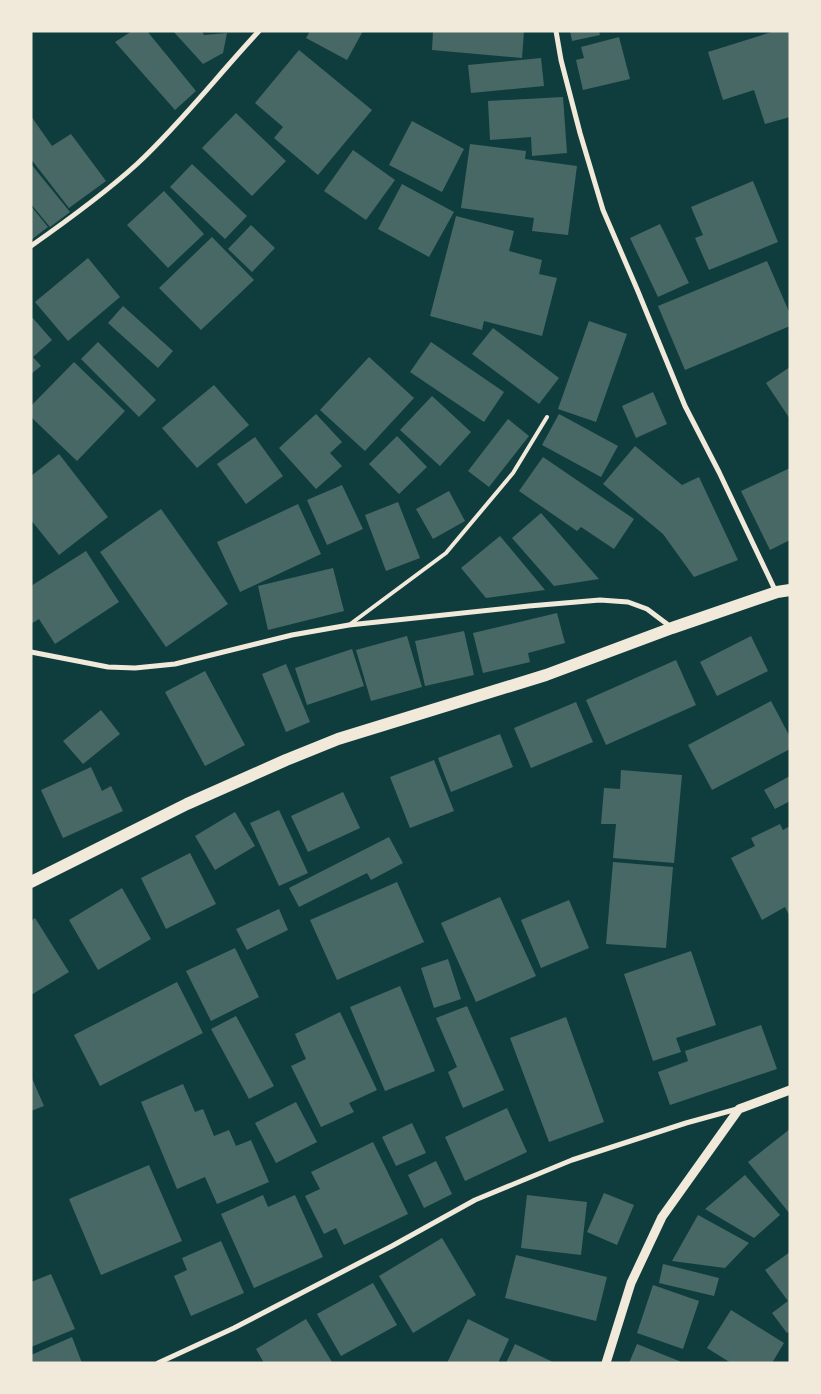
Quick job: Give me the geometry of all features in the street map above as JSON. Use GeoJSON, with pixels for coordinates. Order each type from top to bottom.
{"type":"FeatureCollection","features":[{"type":"Feature","properties":{"kind":"main road"},"geometry":{"type":"LineString","coordinates":[[31,882],[187,804],[338,739],[546,675],[672,628],[777,592],[790,590]]}},
{"type":"Feature","properties":{"kind":"street"},"geometry":{"type":"LineString","coordinates":[[31,246],[100,197],[138,163],[191,108],[259,31]]}},
{"type":"Feature","properties":{"kind":"street"},"geometry":{"type":"LineString","coordinates":[[556,31],[561,60],[580,133],[603,210],[638,289],[685,406],[777,592]]}},
{"type":"Feature","properties":{"kind":"street"},"geometry":{"type":"LineString","coordinates":[[31,652],[108,667],[135,668],[175,664],[292,635],[349,625],[600,600],[628,602],[647,609],[672,628]]}},
{"type":"Feature","properties":{"kind":"street"},"geometry":{"type":"LineString","coordinates":[[158,1363],[234,1328],[476,1200],[572,1160],[686,1123],[739,1109],[790,1090]]}},
{"type":"Feature","properties":{"kind":"street"},"geometry":{"type":"LineString","coordinates":[[606,1363],[632,1283],[662,1217],[739,1109]]}},
{"type":"Feature","properties":{"kind":"lane"},"geometry":{"type":"LineString","coordinates":[[349,625],[446,553],[513,473],[547,417]]}},
{"type":"Feature","properties":{"kind":"building"},"geometry":{"type":"Polygon","coordinates":[[[132,31],[147,31],[196,91],[175,110],[115,42],[132,31]]]}},
{"type":"Feature","properties":{"kind":"building"},"geometry":{"type":"Polygon","coordinates":[[[173,31],[202,31],[204,35],[227,33],[223,53],[203,64],[173,31]]]}},
{"type":"Feature","properties":{"kind":"building"},"geometry":{"type":"Polygon","coordinates":[[[310,31],[363,31],[347,60],[306,38],[310,31]]]}},
{"type":"Feature","properties":{"kind":"building"},"geometry":{"type":"Polygon","coordinates":[[[433,31],[524,31],[522,58],[432,50],[433,31]]]}},
{"type":"Feature","properties":{"kind":"building"},"geometry":{"type":"Polygon","coordinates":[[[570,31],[599,31],[600,35],[572,41],[570,31]]]}},
{"type":"Feature","properties":{"kind":"building"},"geometry":{"type":"Polygon","coordinates":[[[775,31],[790,31],[790,117],[765,124],[754,90],[723,100],[708,52],[775,31]]]}},
{"type":"Feature","properties":{"kind":"building"},"geometry":{"type":"Polygon","coordinates":[[[619,37],[630,79],[583,90],[576,60],[584,58],[581,47],[619,37]]]}},
{"type":"Feature","properties":{"kind":"building"},"geometry":{"type":"Polygon","coordinates":[[[299,50],[372,110],[318,175],[274,138],[283,127],[255,103],[299,50]]]}},
{"type":"Feature","properties":{"kind":"building"},"geometry":{"type":"Polygon","coordinates":[[[541,58],[544,86],[471,93],[468,65],[541,58]]]}},
{"type":"Feature","properties":{"kind":"building"},"geometry":{"type":"Polygon","coordinates":[[[563,97],[567,153],[532,156],[531,137],[490,140],[488,101],[563,97]]]}},
{"type":"Feature","properties":{"kind":"building"},"geometry":{"type":"Polygon","coordinates":[[[236,113],[286,161],[252,196],[202,148],[236,113]]]}},
{"type":"Feature","properties":{"kind":"building"},"geometry":{"type":"Polygon","coordinates":[[[31,116],[52,146],[71,134],[106,181],[69,208],[31,159],[31,116]]]}},
{"type":"Feature","properties":{"kind":"building"},"geometry":{"type":"Polygon","coordinates":[[[412,121],[464,149],[442,192],[389,165],[412,121]]]}},
{"type":"Feature","properties":{"kind":"building"},"geometry":{"type":"Polygon","coordinates":[[[470,144],[526,151],[525,159],[577,166],[568,235],[532,231],[534,218],[461,208],[470,144]]]}},
{"type":"Feature","properties":{"kind":"building"},"geometry":{"type":"Polygon","coordinates":[[[353,150],[395,180],[366,220],[324,191],[353,150]]]}},
{"type":"Feature","properties":{"kind":"building"},"geometry":{"type":"Polygon","coordinates":[[[31,164],[70,212],[50,227],[31,204],[31,164]]]}},
{"type":"Feature","properties":{"kind":"building"},"geometry":{"type":"Polygon","coordinates":[[[192,164],[247,216],[225,239],[170,187],[192,164]]]}},
{"type":"Feature","properties":{"kind":"building"},"geometry":{"type":"Polygon","coordinates":[[[753,181],[778,242],[709,270],[695,238],[703,235],[691,207],[753,181]]]}},
{"type":"Feature","properties":{"kind":"building"},"geometry":{"type":"Polygon","coordinates":[[[402,184],[454,212],[429,257],[378,229],[402,184]]]}},
{"type":"Feature","properties":{"kind":"building"},"geometry":{"type":"Polygon","coordinates":[[[164,191],[204,234],[168,268],[127,225],[164,191]]]}},
{"type":"Feature","properties":{"kind":"building"},"geometry":{"type":"Polygon","coordinates":[[[31,206],[48,227],[31,240],[31,206]]]}},
{"type":"Feature","properties":{"kind":"building"},"geometry":{"type":"Polygon","coordinates":[[[456,216],[514,231],[509,251],[542,260],[539,274],[557,278],[542,336],[484,321],[482,330],[430,316],[456,216]]]}},
{"type":"Feature","properties":{"kind":"building"},"geometry":{"type":"Polygon","coordinates":[[[660,224],[689,283],[658,297],[630,238],[660,224]]]}},
{"type":"Feature","properties":{"kind":"building"},"geometry":{"type":"Polygon","coordinates":[[[251,225],[275,248],[252,272],[228,249],[251,225]]]}},
{"type":"Feature","properties":{"kind":"building"},"geometry":{"type":"Polygon","coordinates":[[[212,237],[254,280],[201,330],[159,288],[212,237]]]}},
{"type":"Feature","properties":{"kind":"building"},"geometry":{"type":"Polygon","coordinates":[[[88,258],[120,297],[68,341],[35,302],[88,258]]]}},
{"type":"Feature","properties":{"kind":"building"},"geometry":{"type":"Polygon","coordinates":[[[767,261],[790,314],[790,326],[685,370],[658,306],[767,261]]]}},
{"type":"Feature","properties":{"kind":"building"},"geometry":{"type":"Polygon","coordinates":[[[123,306],[173,351],[158,368],[108,323],[123,306]]]}},
{"type":"Feature","properties":{"kind":"building"},"geometry":{"type":"Polygon","coordinates":[[[31,316],[52,340],[33,357],[41,366],[31,374],[31,316]]]}},
{"type":"Feature","properties":{"kind":"building"},"geometry":{"type":"Polygon","coordinates":[[[589,321],[627,334],[596,422],[558,409],[589,321]]]}},
{"type":"Feature","properties":{"kind":"building"},"geometry":{"type":"Polygon","coordinates":[[[493,328],[559,378],[539,404],[472,354],[493,328]]]}},
{"type":"Feature","properties":{"kind":"building"},"geometry":{"type":"Polygon","coordinates":[[[98,342],[156,400],[139,417],[81,359],[98,342]]]}},
{"type":"Feature","properties":{"kind":"building"},"geometry":{"type":"Polygon","coordinates":[[[431,342],[504,392],[484,422],[410,372],[431,342]]]}},
{"type":"Feature","properties":{"kind":"building"},"geometry":{"type":"Polygon","coordinates":[[[369,357],[414,398],[365,451],[320,410],[369,357]]]}},
{"type":"Feature","properties":{"kind":"building"},"geometry":{"type":"Polygon","coordinates":[[[74,362],[125,411],[77,461],[31,417],[31,406],[74,362]]]}},
{"type":"Feature","properties":{"kind":"building"},"geometry":{"type":"Polygon","coordinates":[[[790,367],[790,419],[766,383],[790,367]]]}},
{"type":"Feature","properties":{"kind":"building"},"geometry":{"type":"Polygon","coordinates":[[[214,385],[249,425],[197,468],[162,428],[214,385]]]}},
{"type":"Feature","properties":{"kind":"building"},"geometry":{"type":"Polygon","coordinates":[[[653,392],[667,424],[636,438],[622,406],[653,392]]]}},
{"type":"Feature","properties":{"kind":"building"},"geometry":{"type":"Polygon","coordinates":[[[432,396],[471,432],[440,466],[400,430],[432,396]]]}},
{"type":"Feature","properties":{"kind":"building"},"geometry":{"type":"Polygon","coordinates":[[[316,414],[342,442],[330,453],[342,466],[316,489],[279,448],[316,414]]]}},
{"type":"Feature","properties":{"kind":"building"},"geometry":{"type":"Polygon","coordinates":[[[559,414],[618,446],[601,477],[542,445],[559,414]]]}},
{"type":"Feature","properties":{"kind":"building"},"geometry":{"type":"Polygon","coordinates":[[[508,419],[529,436],[489,487],[468,471],[508,419]]]}},
{"type":"Feature","properties":{"kind":"building"},"geometry":{"type":"Polygon","coordinates":[[[397,436],[427,467],[399,494],[369,464],[397,436]]]}},
{"type":"Feature","properties":{"kind":"building"},"geometry":{"type":"Polygon","coordinates":[[[255,437],[283,476],[246,504],[217,464],[255,437]]]}},
{"type":"Feature","properties":{"kind":"building"},"geometry":{"type":"Polygon","coordinates":[[[635,446],[682,485],[699,477],[738,560],[694,577],[663,534],[603,484],[635,446]]]}},
{"type":"Feature","properties":{"kind":"building"},"geometry":{"type":"Polygon","coordinates":[[[59,454],[108,517],[59,555],[31,520],[31,476],[59,454]]]}},
{"type":"Feature","properties":{"kind":"building"},"geometry":{"type":"Polygon","coordinates":[[[543,457],[634,519],[614,549],[581,527],[577,531],[519,491],[543,457]]]}},
{"type":"Feature","properties":{"kind":"building"},"geometry":{"type":"Polygon","coordinates":[[[790,468],[790,540],[770,550],[741,491],[790,468]]]}},
{"type":"Feature","properties":{"kind":"building"},"geometry":{"type":"Polygon","coordinates":[[[342,485],[363,529],[327,545],[307,500],[342,485]]]}},
{"type":"Feature","properties":{"kind":"building"},"geometry":{"type":"Polygon","coordinates":[[[449,491],[465,521],[433,539],[416,509],[449,491]]]}},
{"type":"Feature","properties":{"kind":"building"},"geometry":{"type":"Polygon","coordinates":[[[398,502],[420,558],[386,571],[365,515],[398,502]]]}},
{"type":"Feature","properties":{"kind":"building"},"geometry":{"type":"Polygon","coordinates":[[[298,504],[321,554],[240,592],[217,542],[298,504]]]}},
{"type":"Feature","properties":{"kind":"building"},"geometry":{"type":"Polygon","coordinates":[[[161,509],[228,604],[166,647],[100,552],[161,509]]]}},
{"type":"Feature","properties":{"kind":"building"},"geometry":{"type":"Polygon","coordinates":[[[541,513],[599,579],[554,586],[512,538],[541,513]]]}},
{"type":"Feature","properties":{"kind":"building"},"geometry":{"type":"Polygon","coordinates":[[[500,536],[545,590],[486,598],[461,568],[500,536]]]}},
{"type":"Feature","properties":{"kind":"building"},"geometry":{"type":"Polygon","coordinates":[[[86,551],[119,602],[55,644],[39,619],[31,624],[31,586],[86,551]]]}},
{"type":"Feature","properties":{"kind":"building"},"geometry":{"type":"Polygon","coordinates":[[[333,568],[344,611],[268,630],[258,586],[333,568]]]}},
{"type":"Feature","properties":{"kind":"building"},"geometry":{"type":"Polygon","coordinates":[[[557,613],[565,643],[528,653],[530,662],[483,673],[473,633],[557,613]]]}},
{"type":"Feature","properties":{"kind":"building"},"geometry":{"type":"Polygon","coordinates":[[[464,631],[474,675],[425,686],[415,641],[464,631]]]}},
{"type":"Feature","properties":{"kind":"building"},"geometry":{"type":"Polygon","coordinates":[[[407,636],[422,687],[371,701],[356,650],[407,636]]]}},
{"type":"Feature","properties":{"kind":"building"},"geometry":{"type":"Polygon","coordinates":[[[751,636],[768,671],[717,696],[700,662],[751,636]]]}},
{"type":"Feature","properties":{"kind":"building"},"geometry":{"type":"Polygon","coordinates":[[[352,649],[364,686],[307,705],[295,668],[352,649]]]}},
{"type":"Feature","properties":{"kind":"building"},"geometry":{"type":"Polygon","coordinates":[[[676,660],[696,705],[606,745],[586,700],[676,660]]]}},
{"type":"Feature","properties":{"kind":"building"},"geometry":{"type":"Polygon","coordinates":[[[286,664],[310,722],[286,732],[262,674],[286,664]]]}},
{"type":"Feature","properties":{"kind":"building"},"geometry":{"type":"Polygon","coordinates":[[[205,671],[245,745],[205,766],[165,692],[205,671]]]}},
{"type":"Feature","properties":{"kind":"building"},"geometry":{"type":"Polygon","coordinates":[[[771,701],[790,737],[790,749],[712,790],[688,745],[771,701]]]}},
{"type":"Feature","properties":{"kind":"building"},"geometry":{"type":"Polygon","coordinates":[[[576,702],[593,742],[531,768],[514,728],[576,702]]]}},
{"type":"Feature","properties":{"kind":"building"},"geometry":{"type":"Polygon","coordinates":[[[101,710],[120,734],[83,764],[63,741],[101,710]]]}},
{"type":"Feature","properties":{"kind":"building"},"geometry":{"type":"Polygon","coordinates":[[[500,734],[513,767],[451,792],[438,758],[500,734]]]}},
{"type":"Feature","properties":{"kind":"building"},"geometry":{"type":"Polygon","coordinates":[[[434,760],[454,811],[410,828],[390,777],[434,760]]]}},
{"type":"Feature","properties":{"kind":"building"},"geometry":{"type":"Polygon","coordinates":[[[91,767],[102,791],[111,786],[123,811],[63,838],[41,790],[91,767]]]}},
{"type":"Feature","properties":{"kind":"building"},"geometry":{"type":"Polygon","coordinates":[[[621,770],[682,775],[674,863],[613,858],[616,824],[601,824],[604,788],[620,789],[621,770]]]}},
{"type":"Feature","properties":{"kind":"building"},"geometry":{"type":"Polygon","coordinates":[[[790,776],[790,801],[775,809],[764,790],[790,776]]]}},
{"type":"Feature","properties":{"kind":"building"},"geometry":{"type":"Polygon","coordinates":[[[343,792],[360,828],[308,852],[291,816],[343,792]]]}},
{"type":"Feature","properties":{"kind":"building"},"geometry":{"type":"Polygon","coordinates":[[[279,810],[308,873],[279,886],[250,823],[279,810]]]}},
{"type":"Feature","properties":{"kind":"building"},"geometry":{"type":"Polygon","coordinates":[[[235,812],[255,846],[215,870],[195,836],[235,812]]]}},
{"type":"Feature","properties":{"kind":"building"},"geometry":{"type":"Polygon","coordinates":[[[780,824],[783,830],[790,826],[790,917],[785,907],[762,920],[731,858],[755,846],[751,838],[780,824]]]}},
{"type":"Feature","properties":{"kind":"building"},"geometry":{"type":"Polygon","coordinates":[[[389,837],[403,863],[371,880],[367,873],[299,907],[289,888],[389,837]]]}},
{"type":"Feature","properties":{"kind":"building"},"geometry":{"type":"Polygon","coordinates":[[[190,853],[216,904],[166,929],[141,878],[190,853]]]}},
{"type":"Feature","properties":{"kind":"building"},"geometry":{"type":"Polygon","coordinates":[[[613,862],[673,867],[666,948],[606,944],[613,862]]]}},
{"type":"Feature","properties":{"kind":"building"},"geometry":{"type":"Polygon","coordinates":[[[397,882],[424,942],[337,980],[310,920],[397,882]]]}},
{"type":"Feature","properties":{"kind":"building"},"geometry":{"type":"Polygon","coordinates":[[[122,888],[151,939],[98,970],[69,920],[122,888]]]}},
{"type":"Feature","properties":{"kind":"building"},"geometry":{"type":"Polygon","coordinates":[[[500,897],[536,976],[476,1002],[441,923],[500,897]]]}},
{"type":"Feature","properties":{"kind":"building"},"geometry":{"type":"Polygon","coordinates":[[[569,900],[589,948],[541,968],[521,920],[569,900]]]}},
{"type":"Feature","properties":{"kind":"building"},"geometry":{"type":"Polygon","coordinates":[[[279,909],[288,930],[247,950],[236,929],[279,909]]]}},
{"type":"Feature","properties":{"kind":"building"},"geometry":{"type":"Polygon","coordinates":[[[35,918],[69,972],[31,995],[31,921],[35,918]]]}},
{"type":"Feature","properties":{"kind":"building"},"geometry":{"type":"Polygon","coordinates":[[[235,948],[259,997],[211,1021],[186,971],[235,948]]]}},
{"type":"Feature","properties":{"kind":"building"},"geometry":{"type":"Polygon","coordinates":[[[691,951],[716,1025],[676,1038],[681,1052],[653,1061],[624,974],[691,951]]]}},
{"type":"Feature","properties":{"kind":"building"},"geometry":{"type":"Polygon","coordinates":[[[448,959],[461,999],[434,1008],[421,968],[448,959]]]}},
{"type":"Feature","properties":{"kind":"building"},"geometry":{"type":"Polygon","coordinates":[[[177,982],[203,1033],[100,1086],[74,1035],[177,982]]]}},
{"type":"Feature","properties":{"kind":"building"},"geometry":{"type":"Polygon","coordinates":[[[400,986],[435,1071],[385,1091],[350,1007],[400,986]]]}},
{"type":"Feature","properties":{"kind":"building"},"geometry":{"type":"Polygon","coordinates":[[[467,1006],[504,1090],[463,1108],[448,1072],[457,1067],[436,1018],[467,1006]]]}},
{"type":"Feature","properties":{"kind":"building"},"geometry":{"type":"Polygon","coordinates":[[[340,1012],[377,1090],[349,1103],[354,1112],[321,1127],[291,1066],[306,1059],[295,1034],[340,1012]]]}},
{"type":"Feature","properties":{"kind":"building"},"geometry":{"type":"Polygon","coordinates":[[[236,1016],[274,1086],[249,1099],[211,1029],[236,1016]]]}},
{"type":"Feature","properties":{"kind":"building"},"geometry":{"type":"Polygon","coordinates":[[[566,1017],[604,1122],[549,1142],[510,1038],[566,1017]]]}},
{"type":"Feature","properties":{"kind":"building"},"geometry":{"type":"Polygon","coordinates":[[[761,1025],[777,1069],[670,1105],[658,1072],[688,1061],[685,1051],[761,1025]]]}},
{"type":"Feature","properties":{"kind":"building"},"geometry":{"type":"Polygon","coordinates":[[[31,1076],[44,1106],[31,1111],[31,1076]]]}},
{"type":"Feature","properties":{"kind":"building"},"geometry":{"type":"Polygon","coordinates":[[[183,1084],[195,1112],[203,1109],[214,1136],[229,1130],[236,1146],[251,1140],[269,1182],[217,1204],[205,1177],[177,1189],[141,1102],[183,1084]]]}},
{"type":"Feature","properties":{"kind":"building"},"geometry":{"type":"Polygon","coordinates":[[[296,1102],[317,1142],[276,1163],[255,1123],[296,1102]]]}},
{"type":"Feature","properties":{"kind":"building"},"geometry":{"type":"Polygon","coordinates":[[[507,1108],[527,1152],[465,1181],[445,1137],[507,1108]]]}},
{"type":"Feature","properties":{"kind":"building"},"geometry":{"type":"Polygon","coordinates":[[[412,1123],[426,1153],[396,1166],[382,1137],[412,1123]]]}},
{"type":"Feature","properties":{"kind":"building"},"geometry":{"type":"Polygon","coordinates":[[[790,1129],[790,1214],[748,1162],[790,1129]]]}},
{"type":"Feature","properties":{"kind":"building"},"geometry":{"type":"Polygon","coordinates":[[[373,1142],[408,1214],[344,1245],[336,1228],[324,1234],[305,1196],[320,1189],[311,1172],[373,1142]]]}},
{"type":"Feature","properties":{"kind":"building"},"geometry":{"type":"Polygon","coordinates":[[[436,1161],[452,1194],[424,1208],[408,1175],[436,1161]]]}},
{"type":"Feature","properties":{"kind":"building"},"geometry":{"type":"Polygon","coordinates":[[[149,1165],[182,1241],[101,1275],[69,1199],[149,1165]]]}},
{"type":"Feature","properties":{"kind":"building"},"geometry":{"type":"Polygon","coordinates":[[[745,1175],[780,1215],[754,1238],[705,1209],[745,1175]]]}},
{"type":"Feature","properties":{"kind":"building"},"geometry":{"type":"Polygon","coordinates":[[[604,1193],[634,1205],[617,1245],[587,1232],[604,1193]]]}},
{"type":"Feature","properties":{"kind":"building"},"geometry":{"type":"Polygon","coordinates":[[[263,1195],[268,1207],[295,1195],[323,1257],[254,1288],[221,1214],[263,1195]]]}},
{"type":"Feature","properties":{"kind":"building"},"geometry":{"type":"Polygon","coordinates":[[[527,1195],[587,1202],[581,1255],[521,1248],[527,1195]]]}},
{"type":"Feature","properties":{"kind":"building"},"geometry":{"type":"Polygon","coordinates":[[[698,1215],[749,1243],[725,1268],[672,1261],[698,1215]]]}},
{"type":"Feature","properties":{"kind":"building"},"geometry":{"type":"Polygon","coordinates":[[[442,1238],[476,1295],[413,1333],[379,1276],[442,1238]]]}},
{"type":"Feature","properties":{"kind":"building"},"geometry":{"type":"Polygon","coordinates":[[[221,1241],[244,1293],[191,1316],[174,1276],[187,1270],[182,1258],[221,1241]]]}},
{"type":"Feature","properties":{"kind":"building"},"geometry":{"type":"Polygon","coordinates":[[[790,1252],[790,1331],[787,1333],[772,1313],[788,1301],[765,1270],[790,1252]]]}},
{"type":"Feature","properties":{"kind":"building"},"geometry":{"type":"Polygon","coordinates":[[[516,1255],[607,1277],[596,1321],[505,1298],[516,1255]]]}},
{"type":"Feature","properties":{"kind":"building"},"geometry":{"type":"Polygon","coordinates":[[[663,1264],[719,1278],[714,1296],[659,1283],[663,1264]]]}},
{"type":"Feature","properties":{"kind":"building"},"geometry":{"type":"Polygon","coordinates":[[[51,1274],[75,1329],[31,1347],[31,1282],[51,1274]]]}},
{"type":"Feature","properties":{"kind":"building"},"geometry":{"type":"Polygon","coordinates":[[[373,1283],[397,1325],[341,1356],[317,1314],[373,1283]]]}},
{"type":"Feature","properties":{"kind":"building"},"geometry":{"type":"Polygon","coordinates":[[[653,1285],[699,1301],[683,1349],[637,1333],[653,1285]]]}},
{"type":"Feature","properties":{"kind":"building"},"geometry":{"type":"Polygon","coordinates":[[[731,1310],[784,1343],[772,1363],[731,1363],[707,1348],[731,1310]]]}},
{"type":"Feature","properties":{"kind":"building"},"geometry":{"type":"Polygon","coordinates":[[[306,1319],[332,1362],[264,1363],[256,1349],[306,1319]]]}},
{"type":"Feature","properties":{"kind":"building"},"geometry":{"type":"Polygon","coordinates":[[[468,1319],[509,1339],[498,1363],[447,1363],[468,1319]]]}},
{"type":"Feature","properties":{"kind":"building"},"geometry":{"type":"Polygon","coordinates":[[[72,1337],[82,1363],[31,1363],[31,1355],[72,1337]]]}},
{"type":"Feature","properties":{"kind":"building"},"geometry":{"type":"Polygon","coordinates":[[[515,1344],[555,1363],[506,1363],[515,1344]]]}},
{"type":"Feature","properties":{"kind":"building"},"geometry":{"type":"Polygon","coordinates":[[[637,1344],[684,1363],[629,1363],[637,1344]]]}}]}
